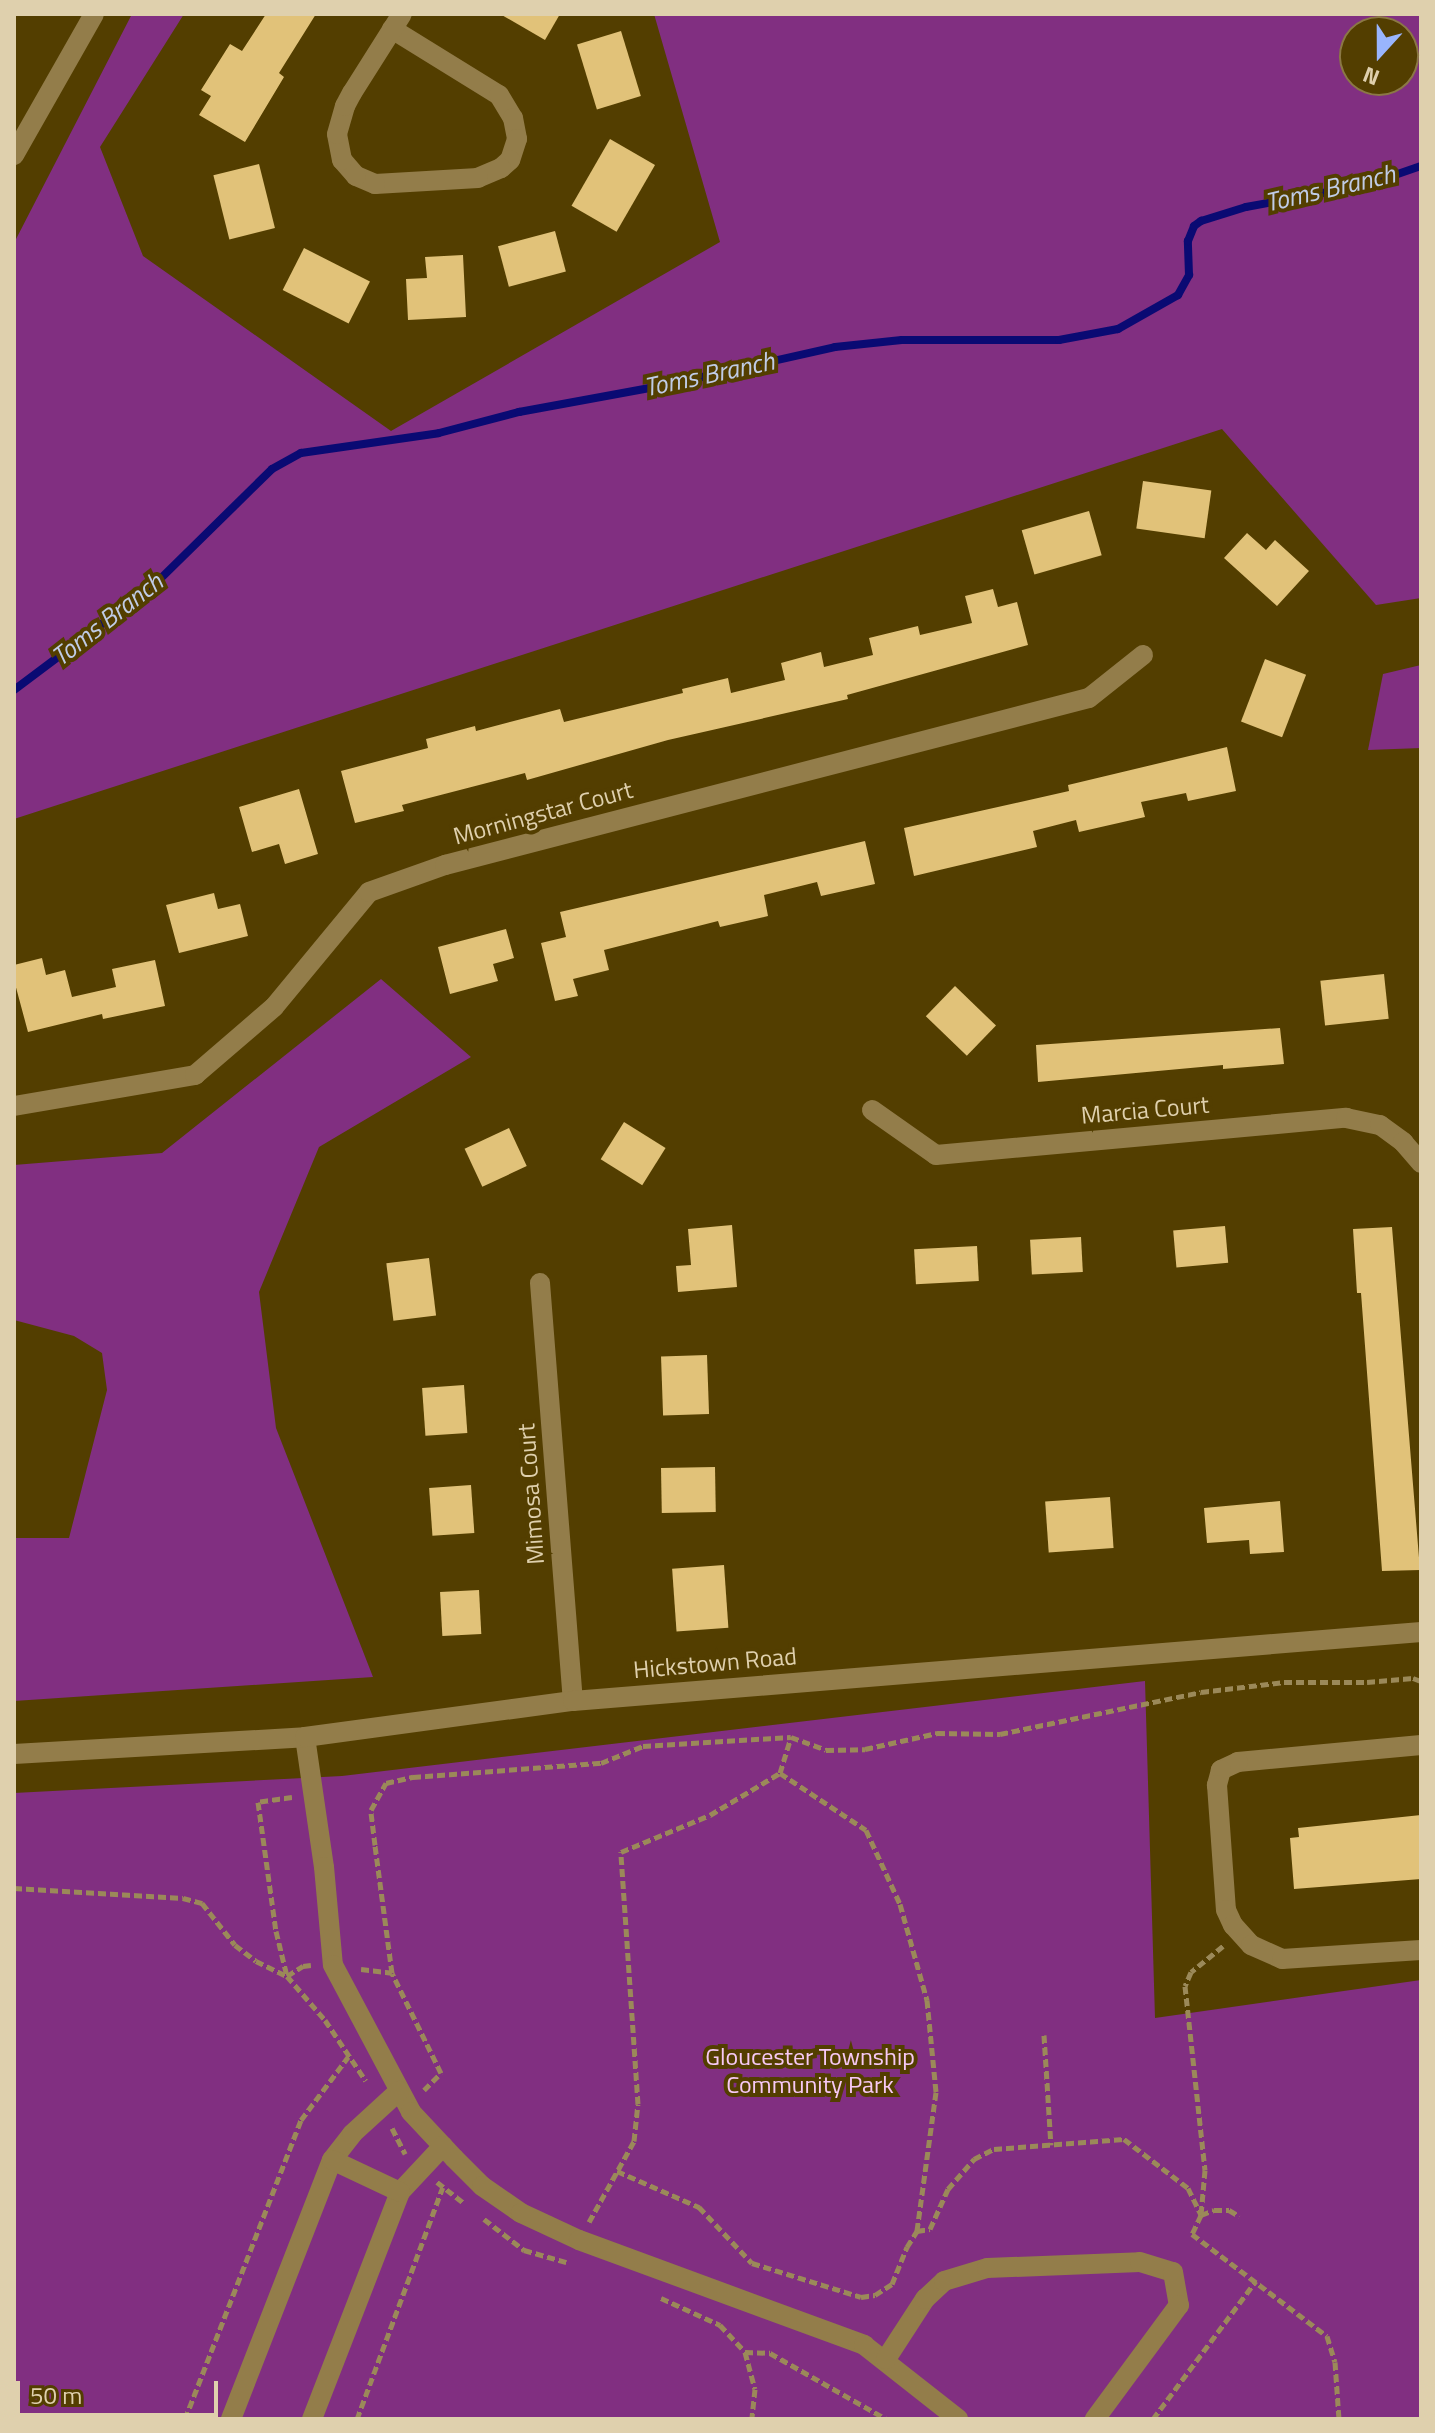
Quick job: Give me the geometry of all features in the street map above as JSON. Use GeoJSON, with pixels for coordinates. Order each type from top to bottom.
{"type":"FeatureCollection","features":[{"type":"Feature","properties":{"kind":"street"},"geometry":{"type":"LineString","coordinates":[[14,155],[94,14]]}},
{"type":"Feature","properties":{"kind":"street"},"geometry":{"type":"LineString","coordinates":[[397,21],[499,95],[513,118],[517,139],[510,160],[501,168],[478,178],[375,184],[356,176],[342,160],[337,134],[345,106],[397,21]]}},
{"type":"Feature","properties":{"kind":"street","name":"Morningstar Court"},"geometry":{"type":"LineString","coordinates":[[14,1106],[195,1075],[274,1007],[369,892],[445,865],[1089,698],[1143,655]]}},
{"type":"Feature","properties":{"kind":"street","name":"Marcia Court"},"geometry":{"type":"LineString","coordinates":[[872,1110],[936,1155],[1346,1118],[1380,1125],[1403,1142],[1421,1163]]}},
{"type":"Feature","properties":{"kind":"street","name":"Mimosa Court"},"geometry":{"type":"LineString","coordinates":[[540,1283],[573,1701]]}},
{"type":"Feature","properties":{"kind":"street","name":"Hickstown Road"},"geometry":{"type":"LineString","coordinates":[[14,1754],[305,1737],[573,1701],[1421,1632]]}},
{"type":"Feature","properties":{"kind":"street"},"geometry":{"type":"LineString","coordinates":[[305,1737],[333,1965],[411,2112],[443,2146],[482,2186],[521,2213],[579,2240],[864,2345],[886,2359],[958,2419]]}},
{"type":"Feature","properties":{"kind":"street"},"geometry":{"type":"LineString","coordinates":[[1421,1745],[1238,1762],[1221,1770],[1217,1785],[1226,1910],[1240,1934],[1264,1954],[1282,1959],[1421,1950]]}},
{"type":"Feature","properties":{"kind":"street"},"geometry":{"type":"LineString","coordinates":[[231,2419],[332,2160],[352,2134],[399,2091]]}},
{"type":"Feature","properties":{"kind":"street"},"geometry":{"type":"LineString","coordinates":[[312,2419],[400,2192],[443,2146]]}},
{"type":"Feature","properties":{"kind":"street"},"geometry":{"type":"LineString","coordinates":[[332,2160],[400,2192]]}},
{"type":"Feature","properties":{"kind":"street"},"geometry":{"type":"LineString","coordinates":[[886,2359],[925,2299],[944,2281],[987,2268],[1140,2262],[1173,2272],[1179,2305],[1095,2419]]}},
{"type":"Feature","properties":{"kind":"path"},"geometry":{"type":"LineString","coordinates":[[396,2135],[424,2090],[441,2073],[392,1973],[371,1810],[386,1783],[413,1777],[601,1763],[643,1746],[791,1737],[826,1750],[865,1749],[937,1733],[1000,1734],[1201,1692],[1284,1682],[1367,1682],[1413,1678],[1421,1681]]}},
{"type":"Feature","properties":{"kind":"path"},"geometry":{"type":"LineString","coordinates":[[570,2263],[579,2240],[634,2141],[638,2104],[621,1852],[710,1815],[780,1773],[791,1737]]}},
{"type":"Feature","properties":{"kind":"path"},"geometry":{"type":"LineString","coordinates":[[617,2171],[699,2207],[752,2263],[849,2296],[875,2295],[892,2284],[917,2231],[936,2092],[927,2000],[900,1904],[866,1830],[780,1773]]}},
{"type":"Feature","properties":{"kind":"path"},"geometry":{"type":"LineString","coordinates":[[314,1794],[258,1802],[276,1931],[287,1976],[303,1966],[333,1965],[392,1973]]}},
{"type":"Feature","properties":{"kind":"path"},"geometry":{"type":"LineString","coordinates":[[1240,1934],[1203,1960],[1191,1972],[1185,1986],[1205,2170],[1201,2215],[1192,2234],[1327,2336],[1335,2362],[1339,2419]]}},
{"type":"Feature","properties":{"kind":"path"},"geometry":{"type":"LineString","coordinates":[[1044,2035],[1051,2145]]}},
{"type":"Feature","properties":{"kind":"path"},"geometry":{"type":"LineString","coordinates":[[185,2419],[301,2120],[348,2057]]}},
{"type":"Feature","properties":{"kind":"path"},"geometry":{"type":"LineString","coordinates":[[917,2231],[930,2229],[948,2189],[974,2159],[994,2149],[1124,2139],[1188,2188],[1201,2215]]}},
{"type":"Feature","properties":{"kind":"path"},"geometry":{"type":"LineString","coordinates":[[357,2419],[443,2187]]}},
{"type":"Feature","properties":{"kind":"path"},"geometry":{"type":"LineString","coordinates":[[1201,2215],[1214,2210],[1229,2210],[1239,2216]]}},
{"type":"Feature","properties":{"kind":"path"},"geometry":{"type":"LineString","coordinates":[[1153,2419],[1256,2281]]}},
{"type":"Feature","properties":{"kind":"path"},"geometry":{"type":"LineString","coordinates":[[745,2352],[755,2389],[752,2419]]}},
{"type":"Feature","properties":{"kind":"green space"},"geometry":{"type":"Polygon","coordinates":[[[132,14],[184,14],[100,147],[143,256],[391,431],[720,242],[654,14],[1421,14],[1421,598],[1376,605],[1222,429],[14,819],[14,243],[132,14]]]}},
{"type":"Feature","properties":{"kind":"green space"},"geometry":{"type":"Polygon","coordinates":[[[1421,665],[1421,748],[1368,750],[1383,674],[1421,665]]]}},
{"type":"Feature","properties":{"kind":"green space"},"geometry":{"type":"Polygon","coordinates":[[[381,979],[471,1057],[319,1147],[259,1292],[276,1428],[373,1677],[14,1701],[14,1538],[69,1538],[107,1390],[102,1353],[74,1336],[14,1320],[14,1165],[162,1153],[381,979]]]}},
{"type":"Feature","properties":{"kind":"green space","name":"Gloucester Township Community Park"},"geometry":{"type":"Polygon","coordinates":[[[1145,1681],[1155,2018],[1421,1980],[1421,2419],[14,2419],[14,1793],[342,1776],[1145,1681]]]}},
{"type":"Feature","properties":{"kind":"building"},"geometry":{"type":"Polygon","coordinates":[[[266,14],[316,14],[279,73],[284,77],[245,142],[199,115],[211,96],[201,90],[230,44],[242,51],[266,14]]]}},
{"type":"Feature","properties":{"kind":"building"},"geometry":{"type":"Polygon","coordinates":[[[500,14],[560,14],[545,40],[500,14]]]}},
{"type":"Feature","properties":{"kind":"building"},"geometry":{"type":"Polygon","coordinates":[[[621,31],[641,96],[597,109],[577,44],[621,31]]]}},
{"type":"Feature","properties":{"kind":"building"},"geometry":{"type":"Polygon","coordinates":[[[610,139],[655,165],[617,232],[572,206],[610,139]]]}},
{"type":"Feature","properties":{"kind":"building"},"geometry":{"type":"Polygon","coordinates":[[[259,164],[275,228],[229,239],[213,175],[259,164]]]}},
{"type":"Feature","properties":{"kind":"building"},"geometry":{"type":"Polygon","coordinates":[[[555,231],[566,272],[509,287],[498,246],[555,231]]]}},
{"type":"Feature","properties":{"kind":"building"},"geometry":{"type":"Polygon","coordinates":[[[304,248],[370,282],[349,323],[283,290],[304,248]]]}},
{"type":"Feature","properties":{"kind":"building"},"geometry":{"type":"Polygon","coordinates":[[[463,255],[466,317],[408,320],[406,279],[427,278],[425,257],[463,255]]]}},
{"type":"Feature","properties":{"kind":"building"},"geometry":{"type":"Polygon","coordinates":[[[1143,481],[1211,491],[1205,538],[1136,529],[1143,481]]]}},
{"type":"Feature","properties":{"kind":"building"},"geometry":{"type":"Polygon","coordinates":[[[1089,511],[1102,555],[1034,575],[1022,530],[1089,511]]]}},
{"type":"Feature","properties":{"kind":"building"},"geometry":{"type":"Polygon","coordinates":[[[1247,533],[1266,550],[1275,540],[1309,571],[1277,606],[1224,558],[1247,533]]]}},
{"type":"Feature","properties":{"kind":"building"},"geometry":{"type":"Polygon","coordinates":[[[993,589],[998,607],[1017,602],[1028,645],[847,695],[848,699],[668,740],[527,780],[525,773],[402,805],[404,811],[355,823],[341,771],[428,748],[426,739],[475,726],[476,731],[560,709],[564,722],[683,693],[682,689],[728,678],[731,693],[785,680],[781,663],[821,652],[824,667],[873,655],[869,638],[918,626],[920,635],[972,623],[965,596],[993,589]]]}},
{"type":"Feature","properties":{"kind":"building"},"geometry":{"type":"Polygon","coordinates":[[[1265,659],[1306,675],[1282,737],[1241,722],[1265,659]]]}},
{"type":"Feature","properties":{"kind":"building"},"geometry":{"type":"Polygon","coordinates":[[[1227,747],[1236,791],[1188,801],[1186,793],[1141,802],[1145,817],[1079,832],[1076,820],[1033,831],[1037,847],[914,876],[904,828],[1069,791],[1068,785],[1227,747]]]}},
{"type":"Feature","properties":{"kind":"building"},"geometry":{"type":"Polygon","coordinates":[[[299,789],[318,854],[285,864],[279,844],[252,852],[239,807],[299,789]]]}},
{"type":"Feature","properties":{"kind":"building"},"geometry":{"type":"Polygon","coordinates":[[[865,841],[875,884],[821,896],[817,882],[764,895],[768,916],[720,927],[718,921],[604,950],[609,970],[573,979],[578,996],[555,1001],[541,943],[566,937],[560,912],[865,841]]]}},
{"type":"Feature","properties":{"kind":"building"},"geometry":{"type":"Polygon","coordinates":[[[214,893],[218,909],[240,904],[248,936],[179,953],[166,905],[214,893]]]}},
{"type":"Feature","properties":{"kind":"building"},"geometry":{"type":"Polygon","coordinates":[[[506,929],[514,958],[493,964],[498,981],[450,994],[438,947],[506,929]]]}},
{"type":"Feature","properties":{"kind":"building"},"geometry":{"type":"Polygon","coordinates":[[[42,958],[46,975],[65,970],[72,997],[116,987],[112,969],[155,960],[165,1006],[103,1019],[102,1014],[28,1032],[14,980],[14,965],[42,958]]]}},
{"type":"Feature","properties":{"kind":"building"},"geometry":{"type":"Polygon","coordinates":[[[1384,974],[1389,1019],[1325,1025],[1320,981],[1384,974]]]}},
{"type":"Feature","properties":{"kind":"building"},"geometry":{"type":"Polygon","coordinates":[[[955,986],[996,1026],[967,1056],[926,1016],[955,986]]]}},
{"type":"Feature","properties":{"kind":"building"},"geometry":{"type":"Polygon","coordinates":[[[1280,1028],[1284,1064],[1223,1069],[1223,1065],[1038,1082],[1036,1045],[1280,1028]]]}},
{"type":"Feature","properties":{"kind":"building"},"geometry":{"type":"Polygon","coordinates":[[[624,1122],[666,1148],[642,1185],[601,1159],[624,1122]]]}},
{"type":"Feature","properties":{"kind":"building"},"geometry":{"type":"Polygon","coordinates":[[[509,1128],[527,1166],[482,1187],[465,1149],[509,1128]]]}},
{"type":"Feature","properties":{"kind":"building"},"geometry":{"type":"Polygon","coordinates":[[[732,1225],[737,1287],[678,1292],[676,1266],[691,1265],[688,1229],[732,1225]]]}},
{"type":"Feature","properties":{"kind":"building"},"geometry":{"type":"Polygon","coordinates":[[[1225,1226],[1228,1263],[1176,1267],[1173,1231],[1225,1226]]]}},
{"type":"Feature","properties":{"kind":"building"},"geometry":{"type":"Polygon","coordinates":[[[1392,1227],[1420,1570],[1382,1571],[1361,1293],[1357,1293],[1353,1229],[1392,1227]]]}},
{"type":"Feature","properties":{"kind":"building"},"geometry":{"type":"Polygon","coordinates":[[[1081,1237],[1083,1272],[1032,1275],[1030,1240],[1081,1237]]]}},
{"type":"Feature","properties":{"kind":"building"},"geometry":{"type":"Polygon","coordinates":[[[977,1246],[979,1281],[916,1284],[914,1249],[977,1246]]]}},
{"type":"Feature","properties":{"kind":"building"},"geometry":{"type":"Polygon","coordinates":[[[429,1258],[436,1316],[393,1321],[386,1263],[429,1258]]]}},
{"type":"Feature","properties":{"kind":"building"},"geometry":{"type":"Polygon","coordinates":[[[707,1355],[709,1414],[663,1416],[661,1357],[707,1355]]]}},
{"type":"Feature","properties":{"kind":"building"},"geometry":{"type":"Polygon","coordinates":[[[464,1385],[467,1433],[425,1436],[422,1388],[464,1385]]]}},
{"type":"Feature","properties":{"kind":"building"},"geometry":{"type":"Polygon","coordinates":[[[715,1467],[716,1512],[662,1513],[661,1468],[715,1467]]]}},
{"type":"Feature","properties":{"kind":"building"},"geometry":{"type":"Polygon","coordinates":[[[471,1485],[474,1533],[432,1536],[429,1488],[471,1485]]]}},
{"type":"Feature","properties":{"kind":"building"},"geometry":{"type":"Polygon","coordinates":[[[1110,1497],[1114,1548],[1049,1552],[1045,1502],[1110,1497]]]}},
{"type":"Feature","properties":{"kind":"building"},"geometry":{"type":"Polygon","coordinates":[[[1280,1501],[1284,1552],[1250,1554],[1249,1540],[1207,1543],[1204,1508],[1280,1501]]]}},
{"type":"Feature","properties":{"kind":"building"},"geometry":{"type":"Polygon","coordinates":[[[724,1565],[728,1628],[677,1631],[672,1569],[724,1565]]]}},
{"type":"Feature","properties":{"kind":"building"},"geometry":{"type":"Polygon","coordinates":[[[479,1590],[481,1634],[442,1636],[440,1592],[479,1590]]]}},
{"type":"Feature","properties":{"kind":"building"},"geometry":{"type":"Polygon","coordinates":[[[1421,1815],[1421,1879],[1294,1889],[1290,1838],[1299,1837],[1298,1828],[1421,1815]]]}},
{"type":"Feature","properties":{"kind":"waterway","name":"Toms Branch"},"geometry":{"type":"LineString","coordinates":[[14,690],[154,585],[272,469],[301,453],[439,433],[519,412],[671,384],[835,347],[902,340],[1059,340],[1118,329],[1178,295],[1189,275],[1188,241],[1194,226],[1201,221],[1246,207],[1366,185],[1421,166]]}}]}
